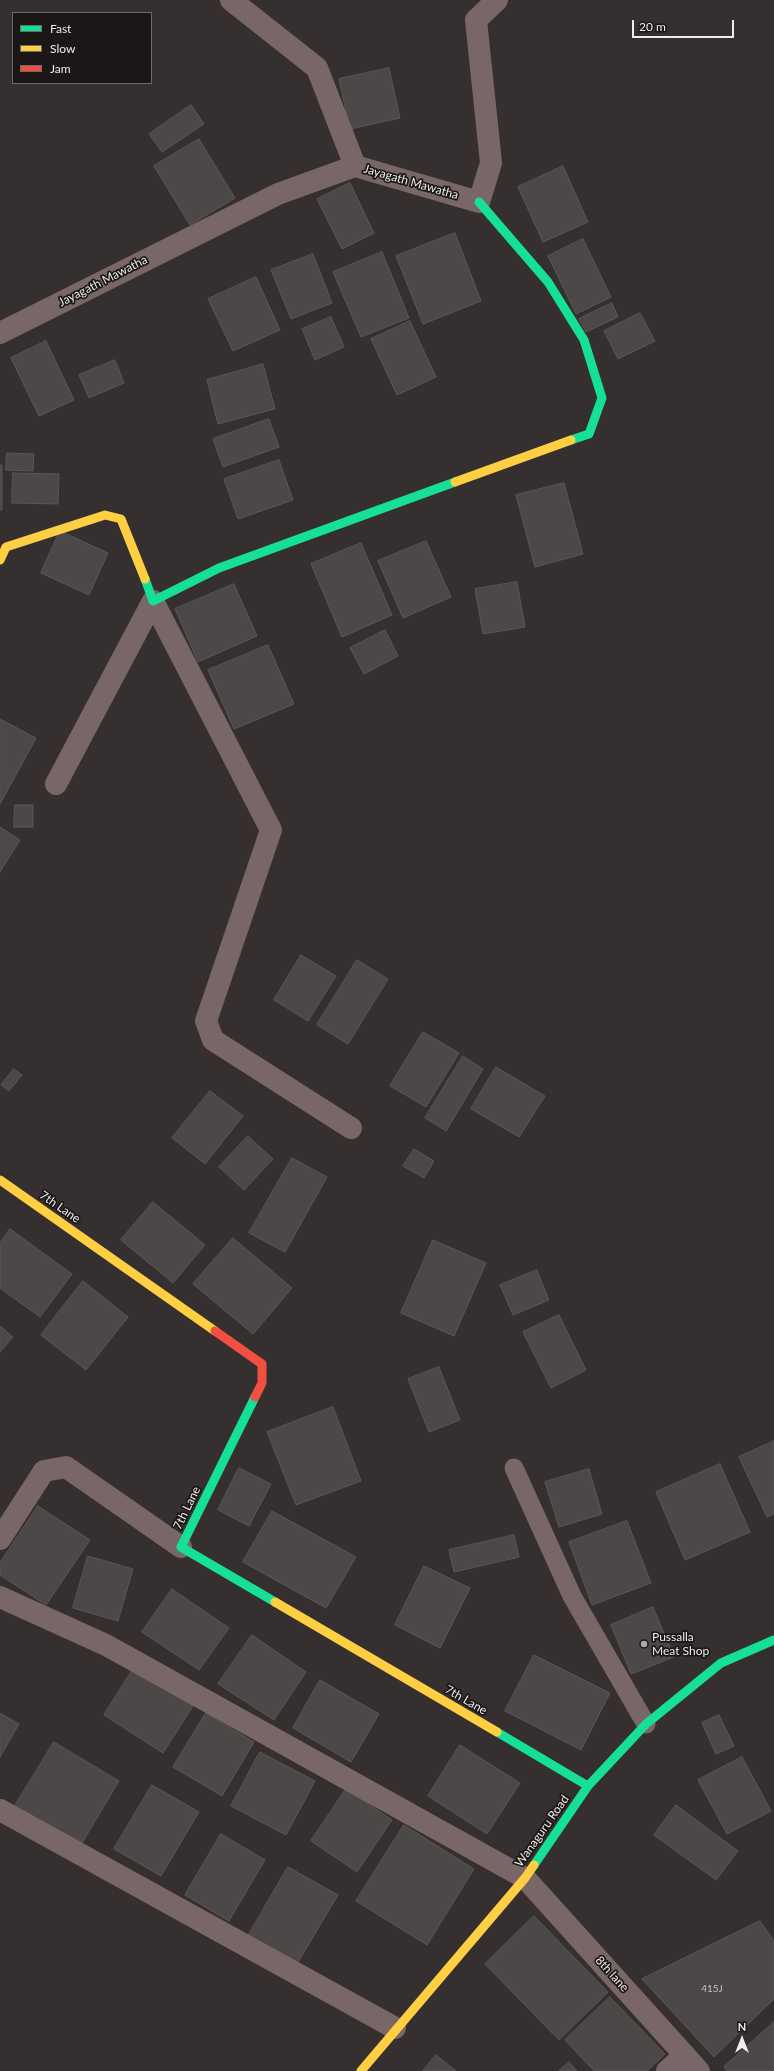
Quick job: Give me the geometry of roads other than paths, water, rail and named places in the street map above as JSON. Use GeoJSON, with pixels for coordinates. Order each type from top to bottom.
{"type":"FeatureCollection","features":[{"type":"Feature","properties":{"kind":"street"},"geometry":{"type":"LineString","coordinates":[[231,0],[317,68],[355,166]]}},
{"type":"Feature","properties":{"kind":"street"},"geometry":{"type":"LineString","coordinates":[[56,784],[153,601],[219,568],[589,434],[602,398],[584,340],[548,282],[480,202],[491,164],[476,20],[496,0]]}},
{"type":"Feature","properties":{"kind":"street","name":"Jayagath Mawatha"},"geometry":{"type":"LineString","coordinates":[[0,333],[278,194],[355,166],[480,202]]}},
{"type":"Feature","properties":{"kind":"street"},"geometry":{"type":"LineString","coordinates":[[0,560],[6,547],[105,515],[121,519],[153,601],[271,830],[206,1021],[213,1040],[351,1128]]}},
{"type":"Feature","properties":{"kind":"street","name":"7th Lane"},"geometry":{"type":"LineString","coordinates":[[0,1180],[262,1364],[262,1383],[181,1547],[588,1786]]}},
{"type":"Feature","properties":{"kind":"street"},"geometry":{"type":"LineString","coordinates":[[0,1539],[44,1471],[66,1467],[181,1547]]}},
{"type":"Feature","properties":{"kind":"street","name":"8th lane"},"geometry":{"type":"LineString","coordinates":[[0,1597],[106,1645],[524,1878],[700,2071]]}},
{"type":"Feature","properties":{"kind":"street","name":"Wanaguru Road"},"geometry":{"type":"LineString","coordinates":[[361,2071],[395,2028],[524,1878],[588,1786],[646,1724],[721,1663],[774,1640]]}},
{"type":"Feature","properties":{"kind":"street"},"geometry":{"type":"LineString","coordinates":[[0,1810],[395,2028]]}},
{"type":"Feature","properties":{"kind":"street"},"geometry":{"type":"LineString","coordinates":[[667,2071],[685,2055]]}},
{"type":"Feature","properties":{"kind":"lane"},"geometry":{"type":"LineString","coordinates":[[514,1468],[572,1596],[646,1724]]}},
{"type":"Feature","properties":{"kind":"place","name":"Pussalla Meat Shop"},"geometry":{"type":"Point","coordinates":[644,1644]}}]}
